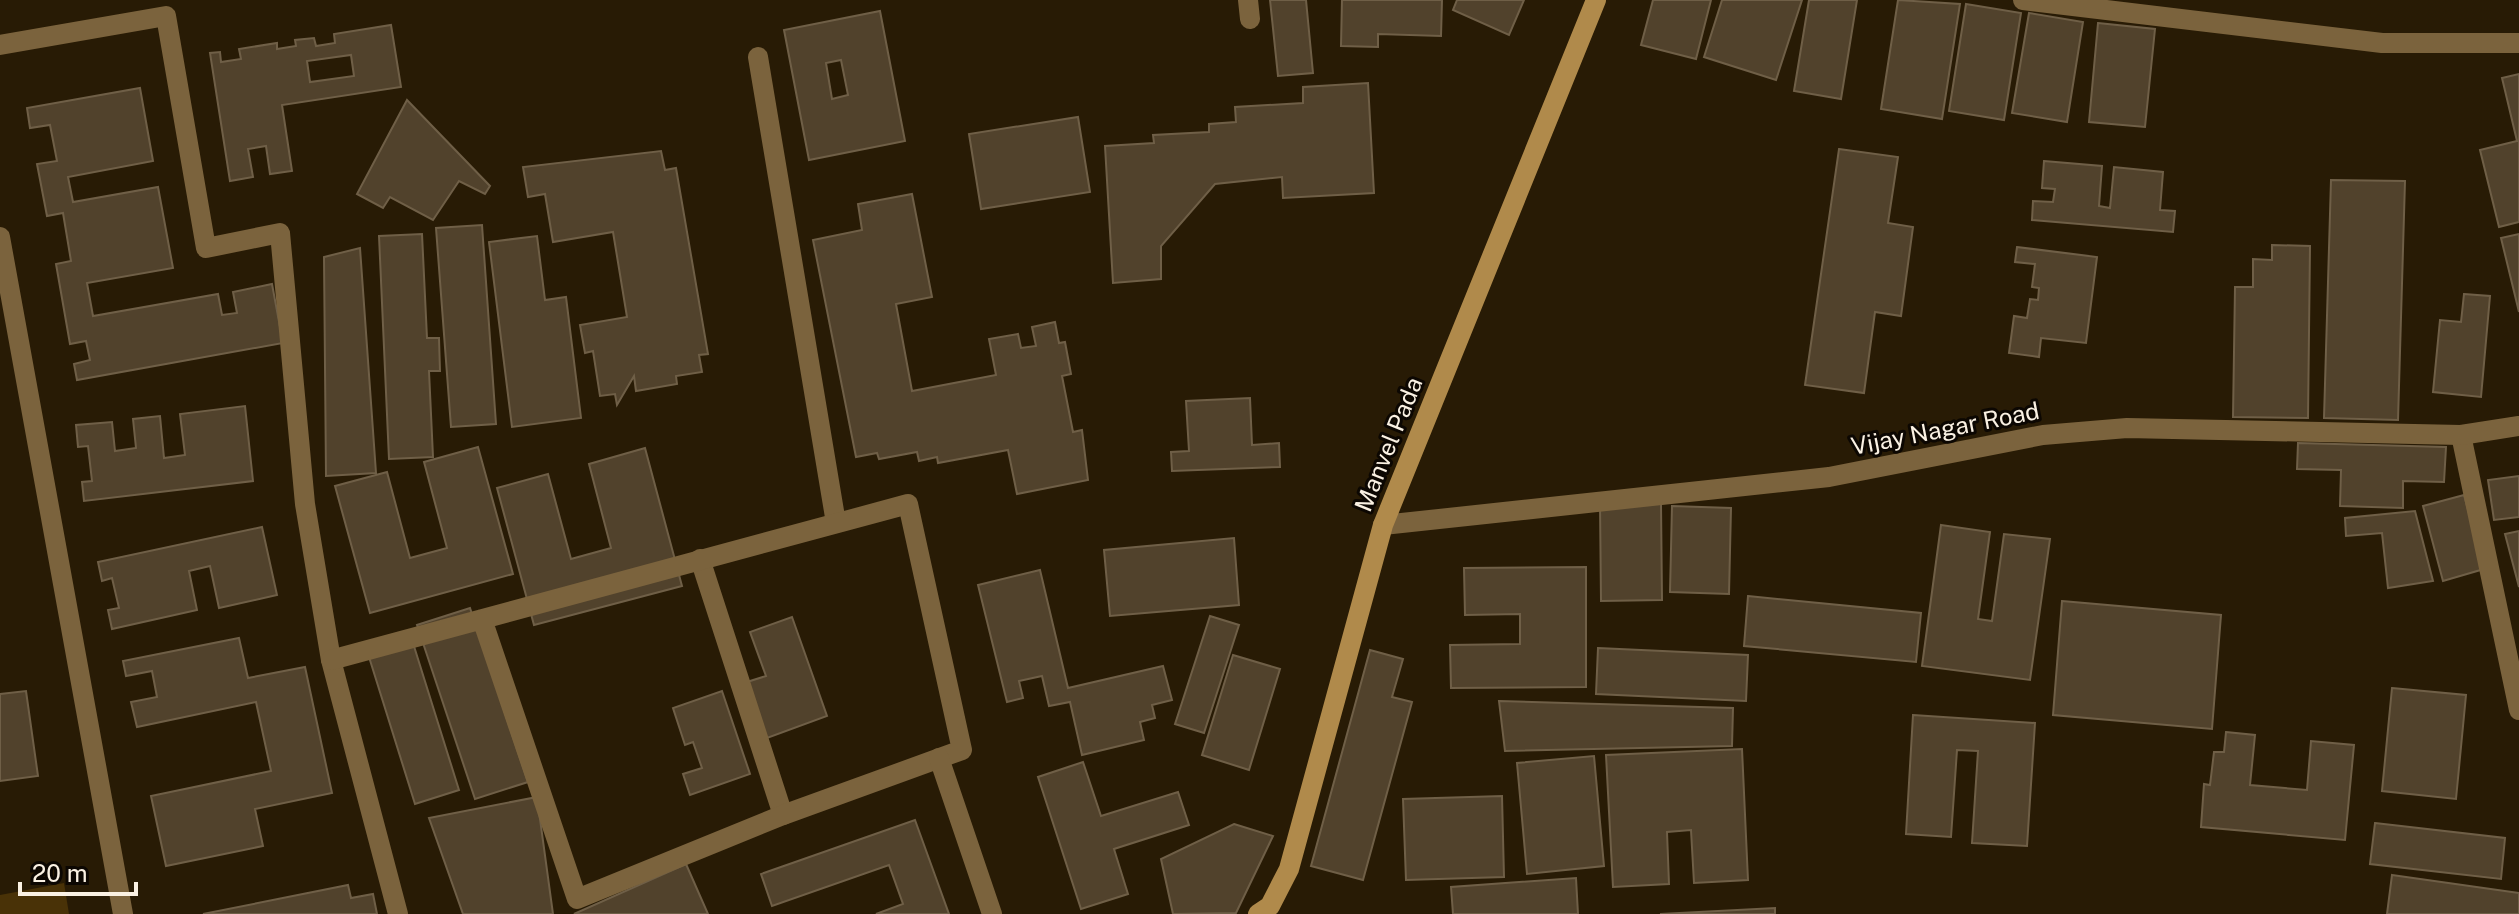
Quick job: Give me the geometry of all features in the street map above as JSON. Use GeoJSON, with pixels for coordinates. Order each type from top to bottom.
{"type":"FeatureCollection","features":[{"type":"Feature","properties":{"kind":"main road","name":"Manvel Pada"},"geometry":{"type":"LineString","coordinates":[[1258,914],[1270,906],[1289,869],[1383,525],[1596,0]]}},
{"type":"Feature","properties":{"kind":"street"},"geometry":{"type":"LineString","coordinates":[[2023,0],[2382,43],[2519,43]]}},
{"type":"Feature","properties":{"kind":"street"},"geometry":{"type":"LineString","coordinates":[[0,45],[166,16],[206,248],[280,233],[305,504],[331,660],[398,914]]}},
{"type":"Feature","properties":{"kind":"street"},"geometry":{"type":"LineString","coordinates":[[758,57],[836,523]]}},
{"type":"Feature","properties":{"kind":"street"},"geometry":{"type":"LineString","coordinates":[[0,237],[123,914]]}},
{"type":"Feature","properties":{"kind":"street","name":"Vijay Nagar Road"},"geometry":{"type":"LineString","coordinates":[[1383,525],[1829,477],[2043,435],[2099,430],[2461,435],[2519,426]]}},
{"type":"Feature","properties":{"kind":"street"},"geometry":{"type":"LineString","coordinates":[[2461,435],[2519,710]]}},
{"type":"Feature","properties":{"kind":"street"},"geometry":{"type":"LineString","coordinates":[[331,660],[700,559],[908,504],[962,750],[783,815],[577,899],[482,619]]}},
{"type":"Feature","properties":{"kind":"street"},"geometry":{"type":"LineString","coordinates":[[700,559],[783,815]]}},
{"type":"Feature","properties":{"kind":"street"},"geometry":{"type":"LineString","coordinates":[[939,758],[992,914]]}},
{"type":"Feature","properties":{"kind":"shaded area"},"geometry":{"type":"Polygon","coordinates":[[[64,883],[69,914],[0,914],[0,895],[64,883]]]}},
{"type":"Feature","properties":{"kind":"building"},"geometry":{"type":"Polygon","coordinates":[[[1270,0],[1306,0],[1313,73],[1278,76],[1270,0]]]}},
{"type":"Feature","properties":{"kind":"building"},"geometry":{"type":"Polygon","coordinates":[[[1342,0],[1442,0],[1441,36],[1378,34],[1378,47],[1341,46],[1342,0]]]}},
{"type":"Feature","properties":{"kind":"building"},"geometry":{"type":"Polygon","coordinates":[[[1457,0],[1524,0],[1509,35],[1453,10],[1457,0]]]}},
{"type":"Feature","properties":{"kind":"building"},"geometry":{"type":"Polygon","coordinates":[[[1653,0],[1711,0],[1696,59],[1641,45],[1653,0]]]}},
{"type":"Feature","properties":{"kind":"building"},"geometry":{"type":"Polygon","coordinates":[[[1722,0],[1802,0],[1776,80],[1704,57],[1722,0]]]}},
{"type":"Feature","properties":{"kind":"building"},"geometry":{"type":"Polygon","coordinates":[[[1809,0],[1857,0],[1841,99],[1794,91],[1809,0]]]}},
{"type":"Feature","properties":{"kind":"building"},"geometry":{"type":"Polygon","coordinates":[[[1898,0],[1960,4],[1942,119],[1881,109],[1898,0]]]}},
{"type":"Feature","properties":{"kind":"building"},"geometry":{"type":"Polygon","coordinates":[[[1966,4],[2021,13],[2004,120],[1949,111],[1966,4]]]}},
{"type":"Feature","properties":{"kind":"building"},"geometry":{"type":"Polygon","coordinates":[[[880,11],[905,141],[809,160],[784,30],[880,11]],[[841,60],[826,63],[832,99],[848,95],[841,60]]]}},
{"type":"Feature","properties":{"kind":"building"},"geometry":{"type":"Polygon","coordinates":[[[2029,13],[2083,22],[2067,122],[2012,113],[2029,13]]]}},
{"type":"Feature","properties":{"kind":"building"},"geometry":{"type":"Polygon","coordinates":[[[2098,23],[2155,29],[2145,127],[2089,122],[2098,23]]]}},
{"type":"Feature","properties":{"kind":"building"},"geometry":{"type":"Polygon","coordinates":[[[391,25],[401,87],[282,105],[292,171],[270,174],[266,146],[248,149],[253,177],[230,181],[210,53],[220,52],[221,62],[241,59],[239,49],[277,43],[277,49],[296,46],[295,40],[314,38],[316,46],[335,43],[334,34],[391,25]],[[351,55],[307,61],[310,82],[354,76],[351,55]]]}},
{"type":"Feature","properties":{"kind":"building"},"geometry":{"type":"Polygon","coordinates":[[[2519,74],[2519,222],[2499,227],[2480,150],[2517,141],[2502,78],[2519,74]]]}},
{"type":"Feature","properties":{"kind":"building"},"geometry":{"type":"Polygon","coordinates":[[[1368,83],[1374,193],[1283,198],[1282,177],[1215,184],[1161,246],[1161,279],[1113,283],[1105,146],[1154,143],[1153,135],[1209,132],[1209,124],[1236,122],[1235,107],[1303,103],[1303,87],[1368,83]]]}},
{"type":"Feature","properties":{"kind":"building"},"geometry":{"type":"Polygon","coordinates":[[[140,88],[153,161],[68,177],[73,202],[158,187],[173,268],[87,283],[93,316],[218,294],[222,315],[237,313],[233,292],[272,284],[283,343],[77,380],[74,364],[90,360],[86,341],[70,344],[56,264],[71,261],[63,213],[47,216],[37,164],[57,161],[50,125],[30,128],[27,108],[140,88]]]}},
{"type":"Feature","properties":{"kind":"building"},"geometry":{"type":"Polygon","coordinates":[[[407,100],[490,186],[485,194],[459,181],[433,220],[390,197],[383,208],[357,194],[407,100]]]}},
{"type":"Feature","properties":{"kind":"building"},"geometry":{"type":"Polygon","coordinates":[[[1078,117],[1090,192],[981,209],[969,134],[1078,117]]]}},
{"type":"Feature","properties":{"kind":"building"},"geometry":{"type":"Polygon","coordinates":[[[1839,149],[1898,157],[1888,223],[1913,227],[1901,316],[1875,312],[1864,393],[1805,385],[1839,149]]]}},
{"type":"Feature","properties":{"kind":"building"},"geometry":{"type":"Polygon","coordinates":[[[661,151],[665,170],[676,168],[708,354],[699,355],[702,372],[676,376],[677,384],[636,391],[634,376],[617,405],[615,394],[600,396],[593,351],[585,353],[580,325],[627,317],[613,232],[553,242],[545,194],[528,197],[523,167],[661,151]]]}},
{"type":"Feature","properties":{"kind":"building"},"geometry":{"type":"Polygon","coordinates":[[[2044,161],[2102,166],[2099,206],[2110,208],[2114,167],[2163,172],[2160,210],[2175,211],[2173,232],[2032,220],[2033,201],[2053,202],[2055,189],[2042,188],[2044,161]]]}},
{"type":"Feature","properties":{"kind":"building"},"geometry":{"type":"Polygon","coordinates":[[[2331,180],[2405,181],[2398,420],[2324,418],[2331,180]]]}},
{"type":"Feature","properties":{"kind":"building"},"geometry":{"type":"Polygon","coordinates":[[[912,194],[932,297],[896,304],[912,391],[996,375],[989,339],[1018,334],[1021,348],[1036,346],[1032,327],[1055,322],[1059,343],[1065,342],[1071,374],[1062,376],[1073,432],[1082,430],[1088,480],[1017,494],[1008,450],[938,463],[937,457],[919,461],[917,452],[879,459],[877,453],[856,457],[813,240],[862,230],[858,204],[912,194]]]}},
{"type":"Feature","properties":{"kind":"building"},"geometry":{"type":"Polygon","coordinates":[[[482,225],[496,424],[451,427],[436,228],[482,225]]]}},
{"type":"Feature","properties":{"kind":"building"},"geometry":{"type":"Polygon","coordinates":[[[422,234],[427,338],[439,338],[440,371],[429,371],[433,457],[389,459],[379,236],[422,234]]]}},
{"type":"Feature","properties":{"kind":"building"},"geometry":{"type":"Polygon","coordinates":[[[2519,234],[2519,312],[2501,238],[2519,234]]]}},
{"type":"Feature","properties":{"kind":"building"},"geometry":{"type":"Polygon","coordinates":[[[537,236],[545,300],[566,297],[581,418],[512,427],[489,242],[537,236]]]}},
{"type":"Feature","properties":{"kind":"building"},"geometry":{"type":"Polygon","coordinates":[[[2272,245],[2310,246],[2308,418],[2233,417],[2235,287],[2253,287],[2253,259],[2272,260],[2272,245]]]}},
{"type":"Feature","properties":{"kind":"building"},"geometry":{"type":"Polygon","coordinates":[[[2017,247],[2097,257],[2086,343],[2041,338],[2039,357],[2009,353],[2014,316],[2027,318],[2030,299],[2038,300],[2039,288],[2032,287],[2035,264],[2015,262],[2017,247]]]}},
{"type":"Feature","properties":{"kind":"building"},"geometry":{"type":"Polygon","coordinates":[[[360,248],[376,473],[326,476],[324,257],[360,248]]]}},
{"type":"Feature","properties":{"kind":"building"},"geometry":{"type":"Polygon","coordinates":[[[2464,294],[2490,296],[2481,397],[2433,392],[2440,320],[2461,322],[2464,294]]]}},
{"type":"Feature","properties":{"kind":"building"},"geometry":{"type":"Polygon","coordinates":[[[1250,398],[1252,445],[1279,443],[1280,467],[1172,471],[1171,452],[1189,451],[1186,401],[1250,398]]]}},
{"type":"Feature","properties":{"kind":"building"},"geometry":{"type":"Polygon","coordinates":[[[245,406],[253,481],[84,501],[82,482],[92,481],[88,446],[78,447],[76,425],[112,422],[115,451],[136,448],[133,419],[160,416],[164,458],[185,455],[180,414],[245,406]]]}},
{"type":"Feature","properties":{"kind":"building"},"geometry":{"type":"Polygon","coordinates":[[[2298,443],[2446,447],[2444,482],[2403,481],[2403,508],[2340,506],[2341,470],[2297,469],[2298,443]]]}},
{"type":"Feature","properties":{"kind":"building"},"geometry":{"type":"Polygon","coordinates":[[[478,447],[513,574],[370,613],[335,486],[387,472],[410,558],[447,548],[424,462],[478,447]]]}},
{"type":"Feature","properties":{"kind":"building"},"geometry":{"type":"Polygon","coordinates":[[[645,448],[682,586],[534,625],[497,488],[548,474],[571,559],[611,548],[589,464],[645,448]]]}},
{"type":"Feature","properties":{"kind":"building"},"geometry":{"type":"Polygon","coordinates":[[[2519,476],[2519,517],[2494,520],[2488,480],[2519,476]]]}},
{"type":"Feature","properties":{"kind":"building"},"geometry":{"type":"Polygon","coordinates":[[[2464,495],[2484,569],[2443,581],[2423,506],[2464,495]]]}},
{"type":"Feature","properties":{"kind":"building"},"geometry":{"type":"Polygon","coordinates":[[[1600,504],[1661,504],[1662,600],[1601,601],[1600,504]]]}},
{"type":"Feature","properties":{"kind":"building"},"geometry":{"type":"Polygon","coordinates":[[[1672,506],[1731,508],[1729,594],[1670,592],[1672,506]]]}},
{"type":"Feature","properties":{"kind":"building"},"geometry":{"type":"Polygon","coordinates":[[[2415,511],[2433,581],[2388,588],[2382,533],[2346,536],[2345,518],[2415,511]]]}},
{"type":"Feature","properties":{"kind":"building"},"geometry":{"type":"Polygon","coordinates":[[[1941,525],[1990,532],[1978,619],[1992,621],[2004,534],[2050,539],[2030,680],[1922,666],[1941,525]]]}},
{"type":"Feature","properties":{"kind":"building"},"geometry":{"type":"Polygon","coordinates":[[[262,527],[277,595],[219,608],[210,566],[189,571],[197,610],[112,629],[108,610],[119,608],[112,578],[102,581],[98,562],[262,527]]]}},
{"type":"Feature","properties":{"kind":"building"},"geometry":{"type":"Polygon","coordinates":[[[2519,531],[2519,587],[2505,534],[2519,531]]]}},
{"type":"Feature","properties":{"kind":"building"},"geometry":{"type":"Polygon","coordinates":[[[1234,538],[1239,605],[1110,616],[1104,550],[1234,538]]]}},
{"type":"Feature","properties":{"kind":"building"},"geometry":{"type":"Polygon","coordinates":[[[1586,567],[1586,687],[1451,688],[1450,645],[1520,644],[1520,614],[1465,615],[1464,568],[1586,567]]]}},
{"type":"Feature","properties":{"kind":"building"},"geometry":{"type":"Polygon","coordinates":[[[1040,570],[1068,688],[1163,666],[1172,700],[1152,705],[1155,718],[1140,722],[1144,740],[1082,755],[1070,702],[1049,706],[1042,676],[1019,681],[1023,698],[1007,702],[978,585],[1040,570]]]}},
{"type":"Feature","properties":{"kind":"building"},"geometry":{"type":"Polygon","coordinates":[[[1748,596],[1921,613],[1916,662],[1744,646],[1748,596]]]}},
{"type":"Feature","properties":{"kind":"building"},"geometry":{"type":"Polygon","coordinates":[[[2062,601],[2221,615],[2212,729],[2053,715],[2062,601]]]}},
{"type":"Feature","properties":{"kind":"building"},"geometry":{"type":"Polygon","coordinates":[[[470,608],[528,782],[475,799],[417,625],[470,608]]]}},
{"type":"Feature","properties":{"kind":"building"},"geometry":{"type":"Polygon","coordinates":[[[1210,616],[1239,625],[1204,733],[1175,724],[1210,616]]]}},
{"type":"Feature","properties":{"kind":"building"},"geometry":{"type":"Polygon","coordinates":[[[792,617],[827,716],[767,738],[747,682],[766,676],[750,632],[792,617]]]}},
{"type":"Feature","properties":{"kind":"building"},"geometry":{"type":"Polygon","coordinates":[[[239,638],[248,678],[305,667],[332,793],[255,809],[263,846],[166,866],[151,796],[271,771],[256,702],[137,727],[131,702],[157,697],[152,671],[126,676],[123,661],[239,638]]]}},
{"type":"Feature","properties":{"kind":"building"},"geometry":{"type":"Polygon","coordinates":[[[413,643],[459,790],[415,804],[369,657],[413,643]]]}},
{"type":"Feature","properties":{"kind":"building"},"geometry":{"type":"Polygon","coordinates":[[[1598,648],[1748,655],[1746,701],[1596,694],[1598,648]]]}},
{"type":"Feature","properties":{"kind":"building"},"geometry":{"type":"Polygon","coordinates":[[[1370,650],[1403,659],[1392,697],[1412,702],[1363,880],[1311,866],[1370,650]]]}},
{"type":"Feature","properties":{"kind":"building"},"geometry":{"type":"Polygon","coordinates":[[[1233,655],[1280,669],[1249,770],[1202,755],[1233,655]]]}},
{"type":"Feature","properties":{"kind":"building"},"geometry":{"type":"Polygon","coordinates":[[[2392,688],[2466,695],[2456,799],[2382,791],[2392,688]]]}},
{"type":"Feature","properties":{"kind":"building"},"geometry":{"type":"Polygon","coordinates":[[[26,691],[38,776],[0,781],[0,694],[26,691]]]}},
{"type":"Feature","properties":{"kind":"building"},"geometry":{"type":"Polygon","coordinates":[[[722,691],[750,774],[690,795],[683,774],[702,768],[693,742],[685,745],[673,708],[722,691]]]}},
{"type":"Feature","properties":{"kind":"building"},"geometry":{"type":"Polygon","coordinates":[[[1499,701],[1733,708],[1732,746],[1505,751],[1499,701]]]}},
{"type":"Feature","properties":{"kind":"building"},"geometry":{"type":"Polygon","coordinates":[[[1913,715],[2035,723],[2027,846],[1972,843],[1978,751],[1957,750],[1951,837],[1906,834],[1913,715]]]}},
{"type":"Feature","properties":{"kind":"building"},"geometry":{"type":"Polygon","coordinates":[[[2226,732],[2255,735],[2250,785],[2307,790],[2311,741],[2354,745],[2345,840],[2201,827],[2204,784],[2210,785],[2214,752],[2224,752],[2226,732]]]}},
{"type":"Feature","properties":{"kind":"building"},"geometry":{"type":"Polygon","coordinates":[[[1742,749],[1748,880],[1694,883],[1691,830],[1667,832],[1669,884],[1613,887],[1606,755],[1742,749]]]}},
{"type":"Feature","properties":{"kind":"building"},"geometry":{"type":"Polygon","coordinates":[[[1594,756],[1604,866],[1527,874],[1517,763],[1594,756]]]}},
{"type":"Feature","properties":{"kind":"building"},"geometry":{"type":"Polygon","coordinates":[[[1083,762],[1101,816],[1178,792],[1189,825],[1114,849],[1128,894],[1081,909],[1038,777],[1083,762]]]}},
{"type":"Feature","properties":{"kind":"building"},"geometry":{"type":"Polygon","coordinates":[[[1502,796],[1504,877],[1406,880],[1403,799],[1502,796]]]}},
{"type":"Feature","properties":{"kind":"building"},"geometry":{"type":"Polygon","coordinates":[[[537,797],[553,914],[463,914],[429,818],[537,797]]]}},
{"type":"Feature","properties":{"kind":"building"},"geometry":{"type":"Polygon","coordinates":[[[915,820],[949,914],[876,914],[903,904],[889,865],[772,906],[761,874],[915,820]]]}},
{"type":"Feature","properties":{"kind":"building"},"geometry":{"type":"Polygon","coordinates":[[[2375,823],[2505,838],[2501,879],[2370,864],[2375,823]]]}},
{"type":"Feature","properties":{"kind":"building"},"geometry":{"type":"Polygon","coordinates":[[[1234,824],[1273,836],[1236,913],[1173,914],[1161,859],[1234,824]]]}},
{"type":"Feature","properties":{"kind":"building"},"geometry":{"type":"Polygon","coordinates":[[[686,864],[708,914],[574,914],[686,864]]]}},
{"type":"Feature","properties":{"kind":"building"},"geometry":{"type":"Polygon","coordinates":[[[2392,875],[2519,893],[2519,914],[2387,914],[2392,875]]]}},
{"type":"Feature","properties":{"kind":"building"},"geometry":{"type":"Polygon","coordinates":[[[1576,878],[1578,914],[1453,914],[1451,887],[1576,878]]]}},
{"type":"Feature","properties":{"kind":"building"},"geometry":{"type":"Polygon","coordinates":[[[348,885],[351,898],[373,894],[377,914],[203,914],[348,885]]]}},
{"type":"Feature","properties":{"kind":"building"},"geometry":{"type":"Polygon","coordinates":[[[1775,908],[1775,914],[1660,914],[1775,908]]]}}]}
